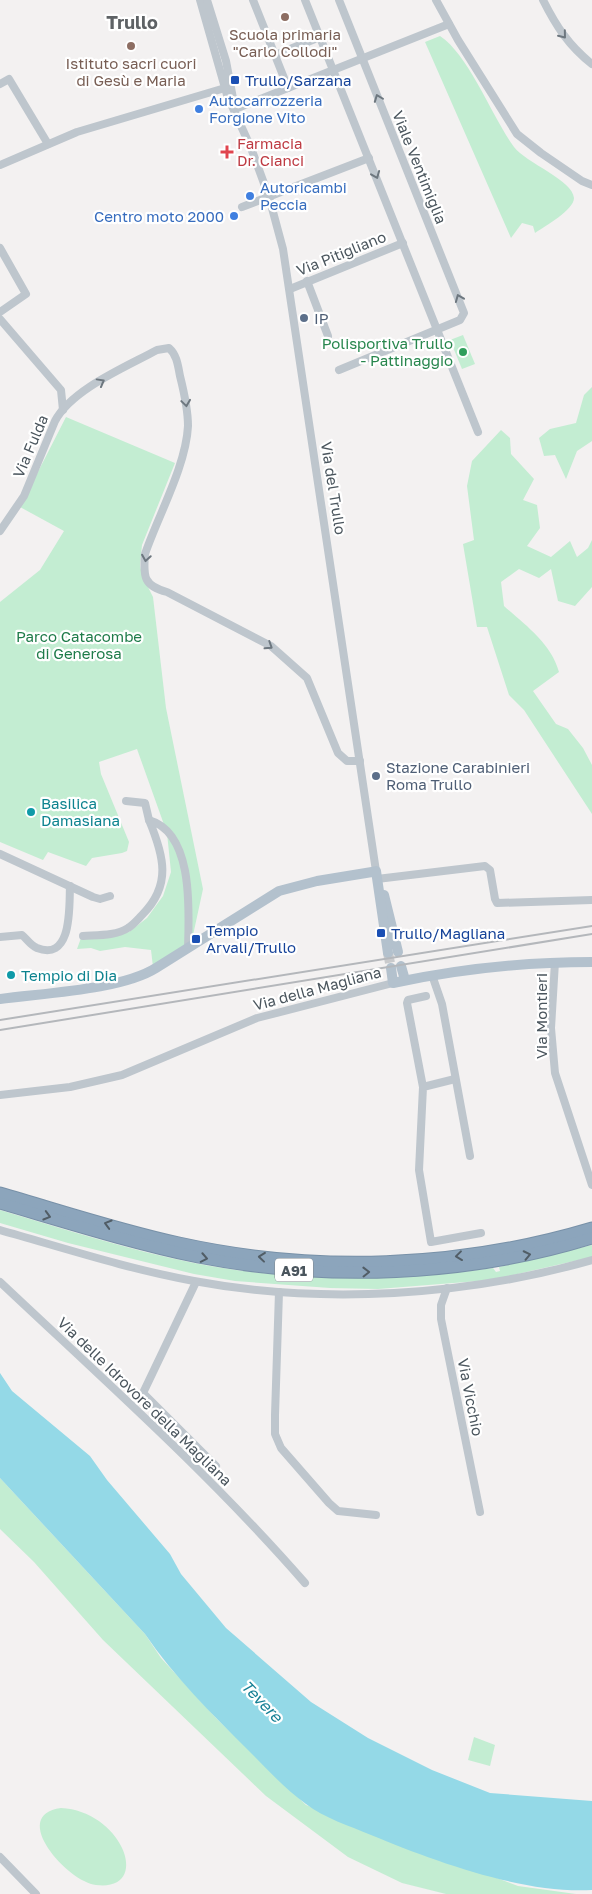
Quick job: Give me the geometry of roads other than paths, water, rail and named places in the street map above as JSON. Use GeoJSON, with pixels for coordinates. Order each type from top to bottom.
{"type":"FeatureCollection","features":[{"type":"Feature","properties":{"kind":"highway","name":"A91"},"geometry":{"type":"LineString","coordinates":[[0,1193],[178,1243],[243,1254],[300,1260],[370,1262],[458,1256],[534,1244],[592,1228]]}},
{"type":"Feature","properties":{"kind":"highway","name":"A91"},"geometry":{"type":"LineString","coordinates":[[0,1203],[173,1252],[254,1266],[299,1270],[381,1271],[458,1266],[534,1253],[592,1238]]}},
{"type":"Feature","properties":{"kind":"main road"},"geometry":{"type":"LineString","coordinates":[[0,999],[129,979],[147,974],[279,890],[316,881],[376,875]]}},
{"type":"Feature","properties":{"kind":"main road","name":"Via del Trullo"},"geometry":{"type":"LineString","coordinates":[[376,875],[393,953]]}},
{"type":"Feature","properties":{"kind":"main road","name":"Via della Magliana"},"geometry":{"type":"LineString","coordinates":[[393,983],[432,975],[510,964],[592,962]]}},
{"type":"Feature","properties":{"kind":"main road"},"geometry":{"type":"LineString","coordinates":[[393,983],[396,967],[405,980]]}},
{"type":"Feature","properties":{"kind":"street","name":"Via del Trullo"},"geometry":{"type":"LineString","coordinates":[[200,0],[225,88],[269,198],[281,240],[290,289],[376,875]]}},
{"type":"Feature","properties":{"kind":"street","name":"Via del Trullo"},"geometry":{"type":"LineString","coordinates":[[207,0],[226,61],[235,109]]}},
{"type":"Feature","properties":{"kind":"street"},"geometry":{"type":"LineString","coordinates":[[253,0],[288,88]]}},
{"type":"Feature","properties":{"kind":"street"},"geometry":{"type":"LineString","coordinates":[[305,0],[478,432]]}},
{"type":"Feature","properties":{"kind":"street","name":"Viale Ventimiglia"},"geometry":{"type":"LineString","coordinates":[[339,0],[464,313],[460,320],[438,329]]}},
{"type":"Feature","properties":{"kind":"street"},"geometry":{"type":"LineString","coordinates":[[436,0],[517,134],[582,181],[592,184]]}},
{"type":"Feature","properties":{"kind":"street"},"geometry":{"type":"LineString","coordinates":[[543,0],[558,30],[577,53],[592,64]]}},
{"type":"Feature","properties":{"kind":"street"},"geometry":{"type":"LineString","coordinates":[[235,109],[449,24]]}},
{"type":"Feature","properties":{"kind":"street"},"geometry":{"type":"LineString","coordinates":[[275,55],[320,37]]}},
{"type":"Feature","properties":{"kind":"street"},"geometry":{"type":"LineString","coordinates":[[0,84],[9,79],[48,144]]}},
{"type":"Feature","properties":{"kind":"street"},"geometry":{"type":"LineString","coordinates":[[0,165],[96,126],[225,88]]}},
{"type":"Feature","properties":{"kind":"street"},"geometry":{"type":"LineString","coordinates":[[242,207],[369,158]]}},
{"type":"Feature","properties":{"kind":"street","name":"Via Pitigliano"},"geometry":{"type":"LineString","coordinates":[[290,289],[403,243]]}},
{"type":"Feature","properties":{"kind":"street"},"geometry":{"type":"LineString","coordinates":[[0,248],[26,294],[0,312]]}},
{"type":"Feature","properties":{"kind":"street"},"geometry":{"type":"LineString","coordinates":[[307,281],[328,336]]}},
{"type":"Feature","properties":{"kind":"street"},"geometry":{"type":"LineString","coordinates":[[0,319],[61,390],[63,410]]}},
{"type":"Feature","properties":{"kind":"street"},"geometry":{"type":"LineString","coordinates":[[340,370],[438,329]]}},
{"type":"Feature","properties":{"kind":"street","name":"Via Fulda"},"geometry":{"type":"LineString","coordinates":[[0,531],[24,496],[55,421],[63,410],[81,393],[157,350],[166,348],[175,355],[184,389],[188,416],[187,435],[182,456],[145,554],[146,578],[154,588],[168,592],[273,648],[306,678],[338,753],[349,762],[360,761]]}},
{"type":"Feature","properties":{"kind":"street"},"geometry":{"type":"LineString","coordinates":[[83,936],[105,935],[128,928],[158,896],[162,882],[161,859],[148,820],[145,803],[126,802]]}},
{"type":"Feature","properties":{"kind":"street"},"geometry":{"type":"LineString","coordinates":[[148,820],[163,825],[171,836],[188,879],[188,948]]}},
{"type":"Feature","properties":{"kind":"street"},"geometry":{"type":"LineString","coordinates":[[0,854],[96,898],[110,896]]}},
{"type":"Feature","properties":{"kind":"street"},"geometry":{"type":"LineString","coordinates":[[376,875],[485,866],[490,870],[497,903],[592,900]]}},
{"type":"Feature","properties":{"kind":"street"},"geometry":{"type":"LineString","coordinates":[[0,937],[22,935],[30,944],[41,949],[54,947],[62,942],[69,924],[70,886]]}},
{"type":"Feature","properties":{"kind":"street","name":"Via Montieri"},"geometry":{"type":"LineString","coordinates":[[555,962],[551,1028],[555,1073],[592,1185]]}},
{"type":"Feature","properties":{"kind":"street"},"geometry":{"type":"LineString","coordinates":[[432,975],[442,1004],[454,1079],[470,1156]]}},
{"type":"Feature","properties":{"kind":"street","name":"Via della Magliana"},"geometry":{"type":"LineString","coordinates":[[0,1095],[70,1087],[122,1075],[257,1018],[393,983]]}},
{"type":"Feature","properties":{"kind":"street"},"geometry":{"type":"LineString","coordinates":[[426,996],[408,1000],[407,1003],[423,1087],[419,1170],[431,1242],[481,1234]]}},
{"type":"Feature","properties":{"kind":"street"},"geometry":{"type":"LineString","coordinates":[[423,1087],[454,1079]]}},
{"type":"Feature","properties":{"kind":"street"},"geometry":{"type":"LineString","coordinates":[[0,1230],[196,1282],[279,1292],[366,1294],[447,1288],[497,1282],[592,1260]]}},
{"type":"Feature","properties":{"kind":"street","name":"Via delle Idrovore della Magliana"},"geometry":{"type":"LineString","coordinates":[[0,1282],[169,1440],[270,1542],[305,1583]]}},
{"type":"Feature","properties":{"kind":"street"},"geometry":{"type":"LineString","coordinates":[[196,1282],[143,1394],[216,1466]]}},
{"type":"Feature","properties":{"kind":"street","name":"Via Vicchio"},"geometry":{"type":"LineString","coordinates":[[447,1288],[442,1300],[441,1318],[480,1512]]}},
{"type":"Feature","properties":{"kind":"street"},"geometry":{"type":"LineString","coordinates":[[279,1292],[275,1434],[281,1448],[309,1482],[338,1511],[376,1515]]}},
{"type":"Feature","properties":{"kind":"street"},"geometry":{"type":"LineString","coordinates":[[0,1857],[36,1894]]}},
{"type":"Feature","properties":{"kind":"water","name":"Tevere"},"geometry":{"type":"Polygon","coordinates":[[[0,1373],[12,1391],[90,1456],[107,1480],[170,1554],[181,1574],[226,1628],[311,1702],[368,1738],[432,1770],[490,1793],[592,1801],[592,1890],[537,1887],[479,1874],[450,1865],[329,1818],[313,1809],[291,1792],[194,1694],[168,1665],[145,1634],[0,1478],[0,1373]]]}},
{"type":"Feature","properties":{"kind":"tunnel"},"geometry":{"type":"LineString","coordinates":[[388,953],[391,968]]}},
{"type":"Feature","properties":{"kind":"railway"},"geometry":{"type":"LineString","coordinates":[[0,1020],[592,926]]}},
{"type":"Feature","properties":{"kind":"railway"},"geometry":{"type":"LineString","coordinates":[[0,1030],[592,934]]}},
{"type":"Feature","properties":{"kind":"place","name":"Scuola primaria \"Carlo Collodi\""},"geometry":{"type":"Point","coordinates":[285,17]}},
{"type":"Feature","properties":{"kind":"place","name":"Istituto sacri cuori di Gesù e Maria"},"geometry":{"type":"Point","coordinates":[131,46]}},
{"type":"Feature","properties":{"kind":"place","name":"Trullo/Sarzana"},"geometry":{"type":"Point","coordinates":[235,80]}},
{"type":"Feature","properties":{"kind":"place","name":"Autocarrozzeria Forgione Vito"},"geometry":{"type":"Point","coordinates":[199,109]}},
{"type":"Feature","properties":{"kind":"place","name":"Farmacia Dr. Cianci"},"geometry":{"type":"Point","coordinates":[227,152]}},
{"type":"Feature","properties":{"kind":"place","name":"Autoricambi Peccia"},"geometry":{"type":"Point","coordinates":[250,196]}},
{"type":"Feature","properties":{"kind":"place","name":"Centro moto 2000"},"geometry":{"type":"Point","coordinates":[234,216]}},
{"type":"Feature","properties":{"kind":"place","name":"IP"},"geometry":{"type":"Point","coordinates":[304,318]}},
{"type":"Feature","properties":{"kind":"place","name":"Polisportiva Trullo - Pattinaggio"},"geometry":{"type":"Point","coordinates":[463,352]}},
{"type":"Feature","properties":{"kind":"place","name":"Stazione Carabinieri Roma Trullo"},"geometry":{"type":"Point","coordinates":[376,776]}},
{"type":"Feature","properties":{"kind":"place","name":"Basilica Damasiana"},"geometry":{"type":"Point","coordinates":[31,812]}},
{"type":"Feature","properties":{"kind":"place","name":"Trullo/Magliana"},"geometry":{"type":"Point","coordinates":[381,933]}},
{"type":"Feature","properties":{"kind":"place","name":"Tempio Arvali/Trullo"},"geometry":{"type":"Point","coordinates":[196,939]}},
{"type":"Feature","properties":{"kind":"place","name":"Tempio di Dia"},"geometry":{"type":"Point","coordinates":[11,975]}},
{"type":"Feature","properties":{"kind":"district","name":"Trullo"},"geometry":{"type":"Point","coordinates":[132,22]}},
{"type":"Feature","properties":{"kind":"park label","name":"Parco Catacombe di Generosa"},"geometry":{"type":"Point","coordinates":[79,644]}}]}
